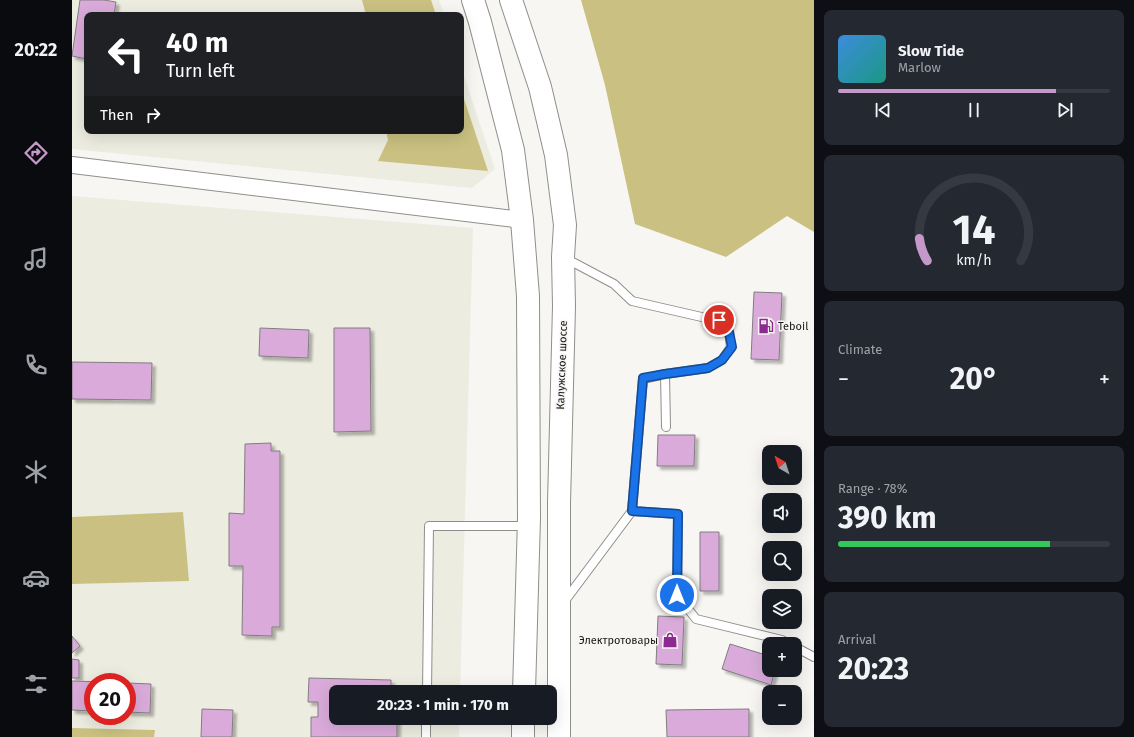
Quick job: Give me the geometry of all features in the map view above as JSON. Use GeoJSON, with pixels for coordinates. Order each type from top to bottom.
{"type":"FeatureCollection","features":[{"type":"Feature","properties":{"kind":"highway"},"geometry":{"type":"LineString","coordinates":[[473,0],[513,150],[522,220],[528,296],[528,526],[524,685]]}},
{"type":"Feature","properties":{"kind":"highway","name":"Калужское шоссе"},"geometry":{"type":"LineString","coordinates":[[511,0],[540,88],[556,155],[565,225],[563,257],[564,306],[560,438],[558,609],[559,737]]}},
{"type":"Feature","properties":{"kind":"highway"},"geometry":{"type":"LineString","coordinates":[[522,737],[523,725]]}},
{"type":"Feature","properties":{"kind":"street"},"geometry":{"type":"LineString","coordinates":[[72,166],[522,220]]}},
{"type":"Feature","properties":{"kind":"lane"},"geometry":{"type":"LineString","coordinates":[[558,609],[632,511],[643,378],[708,368],[722,360],[732,347],[729,332],[719,320],[632,301],[614,284],[563,257]]}},
{"type":"Feature","properties":{"kind":"lane"},"geometry":{"type":"LineString","coordinates":[[665,374],[666,427]]}},
{"type":"Feature","properties":{"kind":"lane"},"geometry":{"type":"LineString","coordinates":[[632,511],[678,514],[677,595],[696,618],[770,637]]}},
{"type":"Feature","properties":{"kind":"lane"},"geometry":{"type":"LineString","coordinates":[[427,685],[429,526],[528,526]]}},
{"type":"Feature","properties":{"kind":"lane"},"geometry":{"type":"LineString","coordinates":[[802,651],[814,657]]}},
{"type":"Feature","properties":{"kind":"lane"},"geometry":{"type":"LineString","coordinates":[[426,725],[426,737]]}},
{"type":"Feature","properties":{"kind":"shaded area"},"geometry":{"type":"Polygon","coordinates":[[[72,0],[439,0],[443,12],[84,12],[84,134],[464,134],[464,76],[495,169],[472,188],[72,149],[72,0]]]}},
{"type":"Feature","properties":{"kind":"shaded area"},"geometry":{"type":"Polygon","coordinates":[[[362,0],[431,0],[435,12],[365,12],[362,0]]]}},
{"type":"Feature","properties":{"kind":"shaded area"},"geometry":{"type":"Polygon","coordinates":[[[581,0],[814,0],[814,232],[787,216],[726,257],[635,224],[605,85],[581,0]]]}},
{"type":"Feature","properties":{"kind":"shaded area"},"geometry":{"type":"Polygon","coordinates":[[[464,99],[488,171],[378,161],[388,140],[387,134],[464,134],[464,99]]]}},
{"type":"Feature","properties":{"kind":"shaded area"},"geometry":{"type":"Polygon","coordinates":[[[72,196],[473,228],[460,685],[329,685],[329,725],[459,725],[459,737],[72,737],[72,196]]]}},
{"type":"Feature","properties":{"kind":"shaded area"},"geometry":{"type":"Polygon","coordinates":[[[183,512],[189,581],[72,584],[72,517],[183,512]]]}},
{"type":"Feature","properties":{"kind":"shaded area"},"geometry":{"type":"Polygon","coordinates":[[[72,728],[155,730],[154,737],[72,737],[72,728]]]}},
{"type":"Feature","properties":{"kind":"building"},"geometry":{"type":"Polygon","coordinates":[[[80,0],[104,0],[116,2],[114,12],[84,12],[84,58],[72,56],[80,0]]]}},
{"type":"Feature","properties":{"kind":"building","name":"Teboil"},"geometry":{"type":"Polygon","coordinates":[[[754,292],[782,293],[779,360],[751,359],[754,292]]]}},
{"type":"Feature","properties":{"kind":"building"},"geometry":{"type":"Polygon","coordinates":[[[260,328],[309,330],[308,358],[259,356],[260,328]]]}},
{"type":"Feature","properties":{"kind":"building"},"geometry":{"type":"Polygon","coordinates":[[[334,328],[370,328],[371,431],[334,432],[334,328]]]}},
{"type":"Feature","properties":{"kind":"building"},"geometry":{"type":"Polygon","coordinates":[[[72,362],[152,363],[151,400],[72,399],[72,362]]]}},
{"type":"Feature","properties":{"kind":"building"},"geometry":{"type":"Polygon","coordinates":[[[658,435],[695,435],[694,466],[657,466],[658,435]]]}},
{"type":"Feature","properties":{"kind":"building"},"geometry":{"type":"Polygon","coordinates":[[[271,443],[271,451],[280,451],[280,627],[272,627],[272,636],[242,635],[243,566],[229,566],[229,513],[244,514],[245,444],[271,443]]]}},
{"type":"Feature","properties":{"kind":"building"},"geometry":{"type":"Polygon","coordinates":[[[700,532],[719,532],[719,591],[700,591],[700,532]]]}},
{"type":"Feature","properties":{"kind":"building","name":"Электротовары"},"geometry":{"type":"Polygon","coordinates":[[[658,616],[684,617],[682,665],[656,664],[658,616]]]}},
{"type":"Feature","properties":{"kind":"building"},"geometry":{"type":"Polygon","coordinates":[[[72,636],[80,646],[72,653],[72,636]]]}},
{"type":"Feature","properties":{"kind":"building"},"geometry":{"type":"Polygon","coordinates":[[[730,644],[762,654],[762,677],[773,677],[771,685],[722,669],[730,644]]]}},
{"type":"Feature","properties":{"kind":"building"},"geometry":{"type":"Polygon","coordinates":[[[72,659],[79,660],[79,678],[72,678],[72,659]]]}},
{"type":"Feature","properties":{"kind":"building"},"geometry":{"type":"Polygon","coordinates":[[[309,678],[391,680],[391,685],[329,685],[329,725],[397,725],[397,737],[311,737],[311,717],[318,717],[318,702],[308,702],[309,678]]]}},
{"type":"Feature","properties":{"kind":"building"},"geometry":{"type":"Polygon","coordinates":[[[72,681],[84,681],[84,711],[72,710],[72,681]]]}},
{"type":"Feature","properties":{"kind":"building"},"geometry":{"type":"Polygon","coordinates":[[[136,683],[151,684],[150,713],[136,712],[136,683]]]}},
{"type":"Feature","properties":{"kind":"building"},"geometry":{"type":"Polygon","coordinates":[[[202,709],[233,710],[232,737],[201,737],[202,709]]]}},
{"type":"Feature","properties":{"kind":"building"},"geometry":{"type":"Polygon","coordinates":[[[749,709],[749,737],[667,737],[666,710],[749,709]]]}},
{"type":"Feature","properties":{"kind":"place","name":"Teboil"},"geometry":{"type":"Point","coordinates":[766,326]}},
{"type":"Feature","properties":{"kind":"place","name":"Электротовары"},"geometry":{"type":"Point","coordinates":[670,640]}},
{"type":"Feature","properties":{"kind":"route"},"geometry":{"type":"LineString","coordinates":[[677,595],[678,514],[632,511],[643,378],[708,368],[722,360],[732,347],[729,332],[719,320]]}}]}
